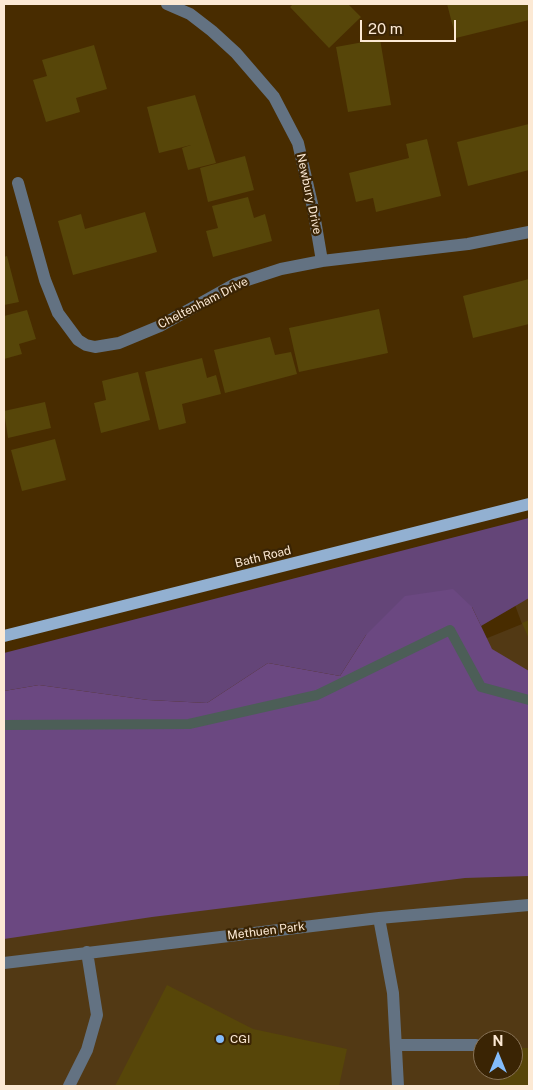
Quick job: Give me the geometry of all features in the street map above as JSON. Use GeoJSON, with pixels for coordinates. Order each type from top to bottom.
{"type":"FeatureCollection","features":[{"type":"Feature","properties":{"kind":"main road","name":"Bath Road"},"geometry":{"type":"LineString","coordinates":[[4,636],[529,504]]}},
{"type":"Feature","properties":{"kind":"street","name":"Newbury Drive"},"geometry":{"type":"LineString","coordinates":[[167,4],[190,14],[212,31],[236,53],[274,97],[298,143],[312,199],[322,261]]}},
{"type":"Feature","properties":{"kind":"street","name":"Cheltenham Drive"},"geometry":{"type":"LineString","coordinates":[[18,183],[45,280],[58,313],[72,334],[86,345],[95,347],[119,342],[160,326],[235,284],[281,269],[322,261],[468,244],[529,232]]}},
{"type":"Feature","properties":{"kind":"street","name":"Methuen Park"},"geometry":{"type":"LineString","coordinates":[[4,963],[379,918],[529,906]]}},
{"type":"Feature","properties":{"kind":"street"},"geometry":{"type":"LineString","coordinates":[[379,918],[393,992],[398,1086]]}},
{"type":"Feature","properties":{"kind":"street"},"geometry":{"type":"LineString","coordinates":[[69,1086],[88,1050],[97,1015],[87,952]]}},
{"type":"Feature","properties":{"kind":"street"},"geometry":{"type":"LineString","coordinates":[[396,1045],[473,1045]]}},
{"type":"Feature","properties":{"kind":"shaded area"},"geometry":{"type":"Polygon","coordinates":[[[529,518],[529,598],[481,626],[472,607],[366,635],[340,676],[268,663],[207,703],[148,700],[39,685],[4,691],[4,653],[529,518]]]}},
{"type":"Feature","properties":{"kind":"shaded area"},"geometry":{"type":"Polygon","coordinates":[[[453,589],[472,607],[492,649],[529,671],[529,876],[465,878],[152,917],[4,939],[4,691],[39,685],[148,700],[207,703],[268,663],[340,676],[366,635],[405,596],[453,589]]]}},
{"type":"Feature","properties":{"kind":"shaded area"},"geometry":{"type":"Polygon","coordinates":[[[529,598],[529,1086],[4,1086],[4,834],[522,624],[515,605],[529,598]]]}},
{"type":"Feature","properties":{"kind":"building"},"geometry":{"type":"Polygon","coordinates":[[[293,4],[348,4],[361,17],[329,48],[290,7],[293,4]]]}},
{"type":"Feature","properties":{"kind":"building"},"geometry":{"type":"Polygon","coordinates":[[[447,4],[529,4],[529,20],[456,38],[447,4]]]}},
{"type":"Feature","properties":{"kind":"building"},"geometry":{"type":"Polygon","coordinates":[[[380,39],[391,105],[348,112],[336,47],[380,39]]]}},
{"type":"Feature","properties":{"kind":"building"},"geometry":{"type":"Polygon","coordinates":[[[94,45],[107,89],[76,98],[80,112],[46,122],[33,80],[47,76],[42,60],[94,45]]]}},
{"type":"Feature","properties":{"kind":"building"},"geometry":{"type":"Polygon","coordinates":[[[195,95],[216,163],[188,170],[182,148],[191,145],[159,153],[147,107],[195,95]]]}},
{"type":"Feature","properties":{"kind":"building"},"geometry":{"type":"Polygon","coordinates":[[[529,124],[529,170],[468,186],[457,142],[529,124]]]}},
{"type":"Feature","properties":{"kind":"building"},"geometry":{"type":"Polygon","coordinates":[[[427,139],[441,196],[376,212],[373,198],[356,202],[349,173],[409,158],[406,144],[427,139]]]}},
{"type":"Feature","properties":{"kind":"building"},"geometry":{"type":"Polygon","coordinates":[[[245,156],[254,190],[208,202],[200,168],[245,156]]]}},
{"type":"Feature","properties":{"kind":"building"},"geometry":{"type":"Polygon","coordinates":[[[248,197],[254,218],[265,214],[272,241],[213,257],[206,231],[218,228],[212,206],[248,197]]]}},
{"type":"Feature","properties":{"kind":"building"},"geometry":{"type":"Polygon","coordinates":[[[145,212],[157,252],[73,275],[58,221],[81,214],[85,229],[145,212]]]}},
{"type":"Feature","properties":{"kind":"building"},"geometry":{"type":"Polygon","coordinates":[[[7,256],[19,302],[4,305],[4,257],[7,256]]]}},
{"type":"Feature","properties":{"kind":"building"},"geometry":{"type":"Polygon","coordinates":[[[529,279],[529,324],[473,338],[463,296],[529,279]]]}},
{"type":"Feature","properties":{"kind":"building"},"geometry":{"type":"Polygon","coordinates":[[[379,309],[388,353],[299,372],[289,328],[379,309]]]}},
{"type":"Feature","properties":{"kind":"building"},"geometry":{"type":"Polygon","coordinates":[[[27,310],[36,339],[19,344],[22,354],[4,359],[4,316],[27,310]]]}},
{"type":"Feature","properties":{"kind":"building"},"geometry":{"type":"Polygon","coordinates":[[[270,337],[275,355],[291,352],[297,374],[225,393],[214,350],[270,337]]]}},
{"type":"Feature","properties":{"kind":"building"},"geometry":{"type":"Polygon","coordinates":[[[202,358],[207,378],[216,375],[221,394],[182,404],[186,423],[159,430],[145,372],[202,358]]]}},
{"type":"Feature","properties":{"kind":"building"},"geometry":{"type":"Polygon","coordinates":[[[138,372],[150,420],[101,433],[94,403],[106,400],[102,381],[138,372]]]}},
{"type":"Feature","properties":{"kind":"building"},"geometry":{"type":"Polygon","coordinates":[[[45,402],[51,428],[8,438],[4,411],[45,402]]]}},
{"type":"Feature","properties":{"kind":"building"},"geometry":{"type":"Polygon","coordinates":[[[55,439],[66,480],[22,491],[11,450],[55,439]]]}},
{"type":"Feature","properties":{"kind":"building"},"geometry":{"type":"Polygon","coordinates":[[[529,620],[529,639],[522,623],[529,620]]]}},
{"type":"Feature","properties":{"kind":"building","name":"CGI"},"geometry":{"type":"Polygon","coordinates":[[[167,985],[253,1029],[347,1049],[339,1086],[115,1086],[167,985]]]}},
{"type":"Feature","properties":{"kind":"building"},"geometry":{"type":"Polygon","coordinates":[[[523,1048],[529,1048],[529,1086],[500,1086],[500,1080],[523,1080],[523,1048]]]}},
{"type":"Feature","properties":{"kind":"waterway"},"geometry":{"type":"LineString","coordinates":[[4,725],[189,724],[317,695],[450,630],[481,687],[529,700]]}},
{"type":"Feature","properties":{"kind":"place","name":"CGI"},"geometry":{"type":"Point","coordinates":[220,1039]}}]}
